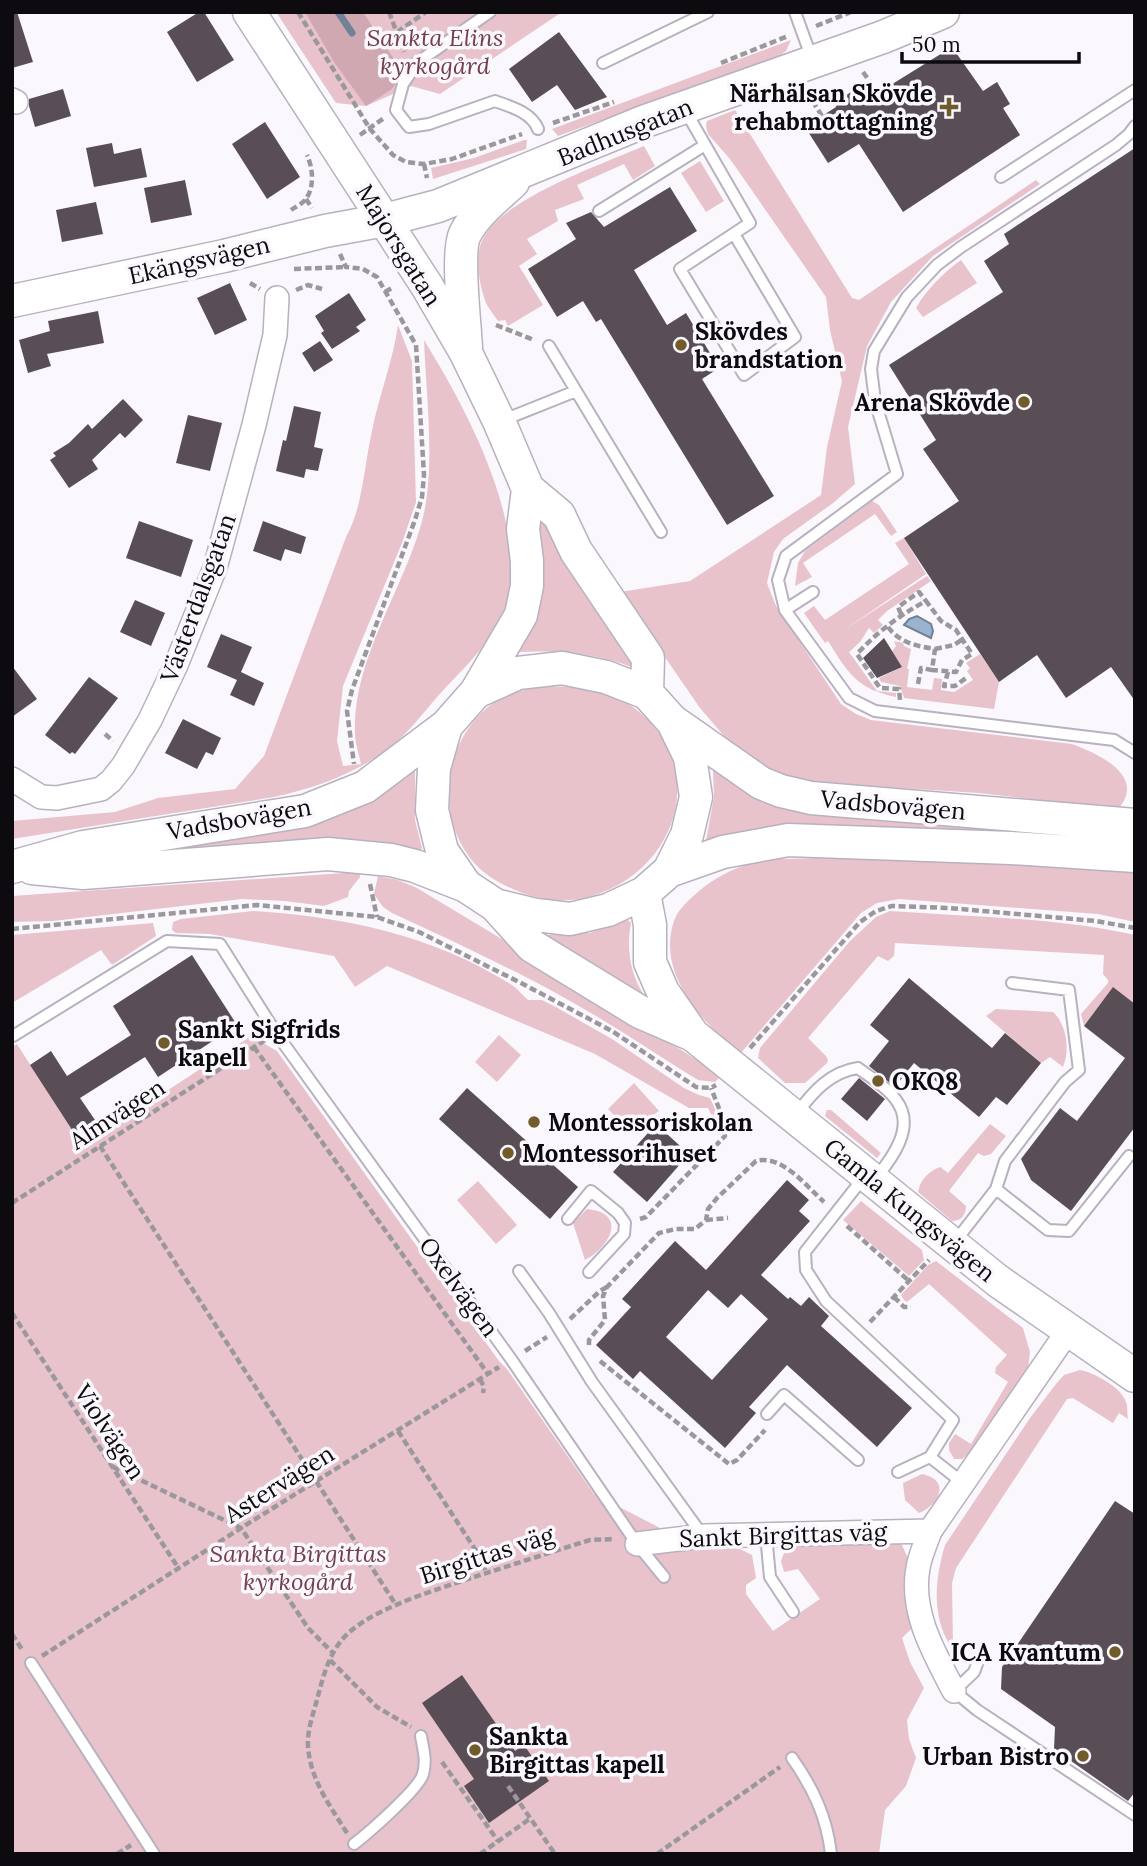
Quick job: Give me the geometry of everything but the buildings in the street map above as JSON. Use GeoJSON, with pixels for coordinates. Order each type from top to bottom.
{"type":"FeatureCollection","features":[{"type":"Feature","properties":{"kind":"main road","name":"Majorsgatan"},"geometry":{"type":"LineString","coordinates":[[249,12],[386,220],[466,353],[528,489],[559,515],[576,551],[648,658],[647,693]]}},
{"type":"Feature","properties":{"kind":"main road","name":"Badhusgatan"},"geometry":{"type":"LineString","coordinates":[[386,220],[438,206],[683,108],[813,75],[943,12]]}},
{"type":"Feature","properties":{"kind":"main road"},"geometry":{"type":"LineString","coordinates":[[466,353],[460,253],[465,234],[485,208],[522,173]]}},
{"type":"Feature","properties":{"kind":"main road","name":"Ekängsvägen"},"geometry":{"type":"LineString","coordinates":[[12,301],[386,220]]}},
{"type":"Feature","properties":{"kind":"main road"},"geometry":{"type":"LineString","coordinates":[[476,692],[518,673],[562,668],[607,677],[647,693],[673,722],[690,757],[696,797],[687,835],[669,872],[644,893],[608,910],[570,919],[536,915],[495,905],[466,886],[442,851],[432,810],[434,768],[446,726],[476,692],[521,615],[527,586],[523,529],[528,489]]}},
{"type":"Feature","properties":{"kind":"main road","name":"Vadsbovägen"},"geometry":{"type":"LineString","coordinates":[[673,722],[761,783],[811,798],[1135,825]]}},
{"type":"Feature","properties":{"kind":"main road","name":"Vadsbovägen"},"geometry":{"type":"LineString","coordinates":[[12,867],[82,847],[304,811],[365,786],[446,726]]}},
{"type":"Feature","properties":{"kind":"main road","name":"Vadsbovägen"},"geometry":{"type":"LineString","coordinates":[[669,872],[723,852],[788,840],[1011,848],[1135,856]]}},
{"type":"Feature","properties":{"kind":"main road","name":"Vadsbovägen"},"geometry":{"type":"LineString","coordinates":[[12,867],[83,873],[328,854],[391,860],[415,866],[466,886]]}},
{"type":"Feature","properties":{"kind":"main road","name":"Gamla Kungsvägen"},"geometry":{"type":"LineString","coordinates":[[644,893],[650,925],[650,962],[663,992],[693,1035]]}},
{"type":"Feature","properties":{"kind":"main road","name":"Gamla Kungsvägen"},"geometry":{"type":"LineString","coordinates":[[495,905],[532,946],[640,1012],[693,1035],[870,1177],[943,1250],[998,1281],[1135,1376]]}},
{"type":"Feature","properties":{"kind":"street","name":"Västerdalsgatan"},"geometry":{"type":"LineString","coordinates":[[12,779],[41,797],[57,798],[101,789],[123,766],[150,720],[215,568],[275,334],[278,298]]}},
{"type":"Feature","properties":{"kind":"street","name":"Sankt Birgittas väg"},"geometry":{"type":"LineString","coordinates":[[954,1691],[930,1646],[916,1599],[918,1567],[930,1531],[1068,1331]]}},
{"type":"Feature","properties":{"kind":"street","name":"Sankt Birgittas väg"},"geometry":{"type":"LineString","coordinates":[[636,1544],[703,1536],[930,1531]]}},
{"type":"Feature","properties":{"kind":"lane"},"geometry":{"type":"LineString","coordinates":[[490,12],[418,62],[403,84],[396,110],[410,127],[429,124],[495,101],[522,112],[534,120],[538,129]]}},
{"type":"Feature","properties":{"kind":"lane"},"geometry":{"type":"LineString","coordinates":[[603,63],[708,12]]}},
{"type":"Feature","properties":{"kind":"lane"},"geometry":{"type":"LineString","coordinates":[[795,12],[813,75]]}},
{"type":"Feature","properties":{"kind":"lane"},"geometry":{"type":"LineString","coordinates":[[1002,177],[1135,90]]}},
{"type":"Feature","properties":{"kind":"lane"},"geometry":{"type":"LineString","coordinates":[[683,108],[750,223],[680,270],[744,375],[795,337],[734,234]]}},
{"type":"Feature","properties":{"kind":"lane"},"geometry":{"type":"LineString","coordinates":[[1135,126],[1116,145],[937,265],[907,297],[874,351],[872,369],[875,401],[897,474],[786,556],[778,580],[785,610],[849,698],[876,711],[1114,740],[1135,753]]}},
{"type":"Feature","properties":{"kind":"lane"},"geometry":{"type":"LineString","coordinates":[[599,211],[705,145]]}},
{"type":"Feature","properties":{"kind":"lane"},"geometry":{"type":"LineString","coordinates":[[549,346],[662,532]]}},
{"type":"Feature","properties":{"kind":"lane"},"geometry":{"type":"LineString","coordinates":[[499,421],[576,391]]}},
{"type":"Feature","properties":{"kind":"lane"},"geometry":{"type":"LineString","coordinates":[[785,610],[813,592]]}},
{"type":"Feature","properties":{"kind":"lane","name":"Oxelvägen"},"geometry":{"type":"LineString","coordinates":[[13,1037],[167,941],[220,944],[276,1033],[511,1359],[636,1544],[664,1577]]}},
{"type":"Feature","properties":{"kind":"lane"},"geometry":{"type":"LineString","coordinates":[[943,1250],[996,1189],[1005,1161],[1065,1082],[1079,1070],[1069,990],[1012,983]]}},
{"type":"Feature","properties":{"kind":"lane"},"geometry":{"type":"LineString","coordinates":[[794,1116],[820,1086],[845,1070],[858,1068],[895,1097],[904,1111],[904,1129],[890,1160],[834,1213],[805,1252],[806,1270],[826,1301],[953,1420],[930,1457],[898,1472]]}},
{"type":"Feature","properties":{"kind":"lane"},"geometry":{"type":"LineString","coordinates":[[996,1189],[1048,1230],[1069,1231],[1129,1156]]}},
{"type":"Feature","properties":{"kind":"lane"},"geometry":{"type":"LineString","coordinates":[[568,1219],[591,1191],[618,1213],[625,1223],[624,1234],[589,1272]]}},
{"type":"Feature","properties":{"kind":"lane"},"geometry":{"type":"LineString","coordinates":[[519,1271],[550,1313],[592,1382],[703,1536]]}},
{"type":"Feature","properties":{"kind":"lane"},"geometry":{"type":"LineString","coordinates":[[767,1414],[784,1395],[858,1461]]}},
{"type":"Feature","properties":{"kind":"lane"},"geometry":{"type":"LineString","coordinates":[[930,1457],[963,1483]]}},
{"type":"Feature","properties":{"kind":"lane"},"geometry":{"type":"LineString","coordinates":[[766,1535],[770,1577],[793,1612]]}},
{"type":"Feature","properties":{"kind":"lane"},"geometry":{"type":"LineString","coordinates":[[982,1651],[974,1672],[954,1691],[976,1710],[1135,1815]]}},
{"type":"Feature","properties":{"kind":"lane"},"geometry":{"type":"LineString","coordinates":[[31,1663],[154,1854]]}},
{"type":"Feature","properties":{"kind":"lane"},"geometry":{"type":"LineString","coordinates":[[354,1844],[389,1814],[423,1777],[425,1760],[421,1736]]}},
{"type":"Feature","properties":{"kind":"lane"},"geometry":{"type":"LineString","coordinates":[[792,1758],[812,1785],[831,1854]]}},
{"type":"Feature","properties":{"kind":"path"},"geometry":{"type":"LineString","coordinates":[[298,12],[370,129],[393,155],[407,162],[424,164],[452,159],[615,101]]}},
{"type":"Feature","properties":{"kind":"path"},"geometry":{"type":"LineString","coordinates":[[388,12],[410,73]]}},
{"type":"Feature","properties":{"kind":"path"},"geometry":{"type":"LineString","coordinates":[[397,32],[426,12]]}},
{"type":"Feature","properties":{"kind":"path"},"geometry":{"type":"LineString","coordinates":[[717,65],[851,12]]}},
{"type":"Feature","properties":{"kind":"path"},"geometry":{"type":"LineString","coordinates":[[862,71],[878,93]]}},
{"type":"Feature","properties":{"kind":"path"},"geometry":{"type":"LineString","coordinates":[[813,75],[815,105],[822,116]]}},
{"type":"Feature","properties":{"kind":"path"},"geometry":{"type":"LineString","coordinates":[[357,137],[370,129]]}},
{"type":"Feature","properties":{"kind":"path"},"geometry":{"type":"LineString","coordinates":[[424,164],[427,178]]}},
{"type":"Feature","properties":{"kind":"path"},"geometry":{"type":"LineString","coordinates":[[306,199],[312,181],[312,165]]}},
{"type":"Feature","properties":{"kind":"path"},"geometry":{"type":"LineString","coordinates":[[342,258],[346,267],[363,269],[377,277],[416,345],[424,475],[422,497],[415,520],[352,690],[347,711],[354,764]]}},
{"type":"Feature","properties":{"kind":"path"},"geometry":{"type":"LineString","coordinates":[[385,292],[392,288]]}},
{"type":"Feature","properties":{"kind":"path"},"geometry":{"type":"LineString","coordinates":[[496,325],[549,346]]}},
{"type":"Feature","properties":{"kind":"path"},"geometry":{"type":"LineString","coordinates":[[901,614],[898,607],[919,592],[941,621],[956,630],[972,654],[962,660],[956,672],[921,668],[918,684]]}},
{"type":"Feature","properties":{"kind":"path"},"geometry":{"type":"LineString","coordinates":[[900,696],[899,689],[880,688],[857,654],[872,637],[888,627],[901,614],[926,601]]}},
{"type":"Feature","properties":{"kind":"path"},"geometry":{"type":"LineString","coordinates":[[888,627],[894,635],[913,646],[935,649],[954,645],[963,639]]}},
{"type":"Feature","properties":{"kind":"path"},"geometry":{"type":"LineString","coordinates":[[932,670],[935,649]]}},
{"type":"Feature","properties":{"kind":"path"},"geometry":{"type":"LineString","coordinates":[[948,672],[944,686],[955,686],[966,678]]}},
{"type":"Feature","properties":{"kind":"path"},"geometry":{"type":"LineString","coordinates":[[368,878],[377,917]]}},
{"type":"Feature","properties":{"kind":"path"},"geometry":{"type":"LineString","coordinates":[[12,929],[257,905],[377,917],[419,932],[612,1031],[696,1087],[711,1088],[724,1080]]}},
{"type":"Feature","properties":{"kind":"path"},"geometry":{"type":"LineString","coordinates":[[746,1053],[860,922],[876,911],[892,906],[949,908],[1096,921],[1135,928]]}},
{"type":"Feature","properties":{"kind":"path","name":"Almvägen"},"geometry":{"type":"LineString","coordinates":[[12,1203],[276,1033]]}},
{"type":"Feature","properties":{"kind":"path"},"geometry":{"type":"LineString","coordinates":[[254,1047],[488,1374]]}},
{"type":"Feature","properties":{"kind":"path"},"geometry":{"type":"LineString","coordinates":[[625,1223],[646,1217],[725,1136],[722,1116],[711,1088]]}},
{"type":"Feature","properties":{"kind":"path"},"geometry":{"type":"LineString","coordinates":[[100,1146],[396,1605]]}},
{"type":"Feature","properties":{"kind":"path"},"geometry":{"type":"LineString","coordinates":[[706,1220],[708,1209],[748,1167],[755,1161],[774,1161],[909,1281]]}},
{"type":"Feature","properties":{"kind":"path"},"geometry":{"type":"LineString","coordinates":[[728,1218],[706,1220],[695,1228],[659,1233],[607,1287],[603,1296],[605,1320],[589,1340],[589,1347],[612,1371],[729,1464],[737,1460],[767,1429],[767,1414]]}},
{"type":"Feature","properties":{"kind":"path"},"geometry":{"type":"LineString","coordinates":[[860,1333],[909,1281],[943,1250]]}},
{"type":"Feature","properties":{"kind":"path"},"geometry":{"type":"LineString","coordinates":[[894,1297],[904,1307],[911,1307]]}},
{"type":"Feature","properties":{"kind":"path","name":"Violvägen"},"geometry":{"type":"LineString","coordinates":[[12,1313],[179,1569]]}},
{"type":"Feature","properties":{"kind":"path","name":"Astervägen"},"geometry":{"type":"LineString","coordinates":[[31,1663],[511,1359]]}},
{"type":"Feature","properties":{"kind":"path"},"geometry":{"type":"LineString","coordinates":[[480,1379],[484,1394]]}},
{"type":"Feature","properties":{"kind":"path"},"geometry":{"type":"LineString","coordinates":[[398,1431],[482,1560],[486,1573]]}},
{"type":"Feature","properties":{"kind":"path"},"geometry":{"type":"LineString","coordinates":[[112,1467],[241,1528],[308,1628],[333,1653]]}},
{"type":"Feature","properties":{"kind":"path","name":"Birgittas väg"},"geometry":{"type":"LineString","coordinates":[[354,1844],[320,1790],[308,1746],[317,1700],[330,1660],[342,1639],[359,1625],[396,1605],[486,1573],[590,1540],[607,1538],[636,1544]]}},
{"type":"Feature","properties":{"kind":"path"},"geometry":{"type":"LineString","coordinates":[[330,1660],[377,1707],[395,1720],[410,1726],[421,1736],[498,1841]]}},
{"type":"Feature","properties":{"kind":"path"},"geometry":{"type":"LineString","coordinates":[[657,1854],[792,1758]]}},
{"type":"Feature","properties":{"kind":"path"},"geometry":{"type":"LineString","coordinates":[[509,1786],[555,1854]]}},
{"type":"Feature","properties":{"kind":"path"},"geometry":{"type":"LineString","coordinates":[[480,1854],[531,1818]]}},
{"type":"Feature","properties":{"kind":"green space","name":"Sankta Elins kyrkogård"},"geometry":{"type":"Polygon","coordinates":[[[276,12],[562,12],[440,94],[411,86],[366,106],[336,103],[276,12]]]}},
{"type":"Feature","properties":{"kind":"green space"},"geometry":{"type":"Polygon","coordinates":[[[791,40],[786,51],[779,56],[558,136],[552,129],[791,40]]]}},
{"type":"Feature","properties":{"kind":"green space"},"geometry":{"type":"Polygon","coordinates":[[[735,110],[852,298],[859,300],[1036,180],[1040,184],[933,256],[891,302],[867,346],[848,427],[855,484],[783,539],[774,552],[767,583],[776,606],[841,704],[856,714],[871,720],[1072,744],[1106,760],[1123,777],[1127,786],[1125,797],[1118,809],[979,793],[804,782],[775,773],[746,756],[700,708],[620,592],[690,581],[821,495],[827,447],[842,381],[830,330],[826,297],[730,159],[708,134],[707,121],[735,110]]]}},
{"type":"Feature","properties":{"kind":"green space"},"geometry":{"type":"Polygon","coordinates":[[[527,140],[526,149],[433,179],[431,168],[474,158],[527,140]]]}},
{"type":"Feature","properties":{"kind":"green space"},"geometry":{"type":"Polygon","coordinates":[[[644,146],[655,166],[633,180],[624,164],[577,185],[584,199],[555,210],[558,221],[527,239],[537,254],[519,266],[543,305],[508,326],[505,320],[498,321],[486,303],[479,278],[479,251],[485,235],[497,221],[534,195],[644,146]]]}},
{"type":"Feature","properties":{"kind":"green space"},"geometry":{"type":"Polygon","coordinates":[[[700,161],[724,201],[706,212],[681,173],[700,161]]]}},
{"type":"Feature","properties":{"kind":"green space"},"geometry":{"type":"Polygon","coordinates":[[[961,260],[977,283],[923,317],[916,308],[920,301],[948,270],[961,260]]]}},
{"type":"Feature","properties":{"kind":"green space"},"geometry":{"type":"Polygon","coordinates":[[[398,325],[412,361],[416,502],[402,543],[343,686],[337,741],[343,766],[361,764],[355,733],[356,706],[362,679],[370,652],[414,547],[426,501],[429,432],[424,340],[460,402],[493,477],[505,516],[511,554],[509,590],[499,623],[487,642],[391,747],[363,765],[336,778],[274,797],[12,839],[12,821],[115,812],[158,798],[235,789],[264,756],[356,513],[369,444],[398,325]]]}},
{"type":"Feature","properties":{"kind":"green space"},"geometry":{"type":"Polygon","coordinates":[[[872,501],[879,505],[897,532],[891,536],[875,514],[803,563],[812,577],[795,586],[798,563],[805,551],[872,501]]]}},
{"type":"Feature","properties":{"kind":"green space"},"geometry":{"type":"Polygon","coordinates":[[[544,521],[637,666],[634,668],[578,654],[518,650],[538,524],[544,521]]]}},
{"type":"Feature","properties":{"kind":"green space"},"geometry":{"type":"Polygon","coordinates":[[[904,538],[926,574],[844,630],[927,576],[931,581],[887,611],[878,620],[883,625],[874,633],[869,628],[849,652],[877,691],[896,693],[896,697],[883,694],[872,689],[855,678],[804,613],[814,606],[825,620],[909,564],[895,543],[904,538]]]}},
{"type":"Feature","properties":{"kind":"green space"},"geometry":{"type":"Polygon","coordinates":[[[894,641],[911,649],[907,687],[932,690],[934,678],[942,679],[941,690],[954,692],[973,680],[967,671],[970,668],[966,663],[980,654],[999,682],[994,709],[904,698],[900,686],[881,682],[879,678],[902,667],[892,651],[896,646],[894,641]]]}},
{"type":"Feature","properties":{"kind":"green space"},"geometry":{"type":"Polygon","coordinates":[[[541,686],[591,690],[626,703],[637,710],[660,734],[673,760],[677,788],[674,816],[663,842],[645,865],[621,883],[583,898],[556,900],[529,895],[488,876],[465,850],[455,830],[450,808],[452,764],[472,723],[500,699],[541,686]]]}},
{"type":"Feature","properties":{"kind":"green space"},"geometry":{"type":"Polygon","coordinates":[[[415,768],[415,820],[422,848],[418,853],[373,842],[325,840],[110,857],[117,852],[299,827],[415,768]]]}},
{"type":"Feature","properties":{"kind":"green space"},"geometry":{"type":"Polygon","coordinates":[[[716,770],[751,795],[809,813],[878,821],[1039,831],[1039,835],[705,846],[714,797],[713,771],[716,770]]]}},
{"type":"Feature","properties":{"kind":"green space"},"geometry":{"type":"Polygon","coordinates":[[[815,858],[1006,862],[1135,871],[1135,922],[1098,914],[899,899],[877,903],[861,913],[740,1054],[698,1012],[677,978],[670,941],[674,921],[695,895],[730,872],[766,860],[815,858]]]}},
{"type":"Feature","properties":{"kind":"green space"},"geometry":{"type":"Polygon","coordinates":[[[360,873],[360,877],[349,891],[348,897],[324,906],[242,899],[53,921],[12,922],[12,896],[360,873]]]}},
{"type":"Feature","properties":{"kind":"green space"},"geometry":{"type":"Polygon","coordinates":[[[378,876],[417,888],[625,1013],[721,1076],[715,1082],[698,1080],[561,996],[392,913],[383,907],[374,894],[378,876]]]}},
{"type":"Feature","properties":{"kind":"green space"},"geometry":{"type":"Polygon","coordinates":[[[253,911],[355,924],[419,941],[451,953],[512,985],[528,1000],[542,1000],[554,1006],[612,1039],[684,1088],[710,1098],[719,1118],[721,1136],[708,1108],[689,1108],[595,1054],[387,966],[355,987],[334,956],[210,934],[176,933],[172,930],[173,922],[181,919],[253,911]]]}},
{"type":"Feature","properties":{"kind":"green space"},"geometry":{"type":"Polygon","coordinates":[[[890,911],[1075,924],[1135,935],[1135,1004],[1113,988],[1084,1026],[1081,1014],[1108,983],[1103,974],[1104,955],[895,943],[894,956],[888,961],[878,956],[808,1038],[826,1056],[827,1063],[805,1083],[785,1083],[758,1058],[760,1048],[850,941],[876,917],[890,911]]]}},
{"type":"Feature","properties":{"kind":"green space"},"geometry":{"type":"Polygon","coordinates":[[[628,920],[631,923],[630,961],[645,997],[543,935],[589,933],[628,920]]]}},
{"type":"Feature","properties":{"kind":"green space"},"geometry":{"type":"Polygon","coordinates":[[[153,923],[156,936],[112,965],[101,950],[12,1003],[12,935],[153,923]]]}},
{"type":"Feature","properties":{"kind":"green space"},"geometry":{"type":"Polygon","coordinates":[[[996,1009],[1053,1012],[1058,1017],[1066,1038],[1063,1067],[1050,1057],[1041,1063],[986,1016],[996,1009]]]}},
{"type":"Feature","properties":{"kind":"green space"},"geometry":{"type":"Polygon","coordinates":[[[499,1035],[521,1055],[497,1082],[475,1062],[499,1035]]]}},
{"type":"Feature","properties":{"kind":"green space","name":"Sankta Birgittas kyrkogård"},"geometry":{"type":"Polygon","coordinates":[[[251,1036],[277,1051],[594,1494],[699,1548],[734,1546],[752,1555],[756,1578],[746,1585],[746,1594],[773,1631],[820,1599],[798,1569],[784,1572],[781,1561],[784,1553],[794,1544],[901,1543],[908,1558],[905,1591],[912,1628],[902,1638],[910,1662],[924,1688],[907,1720],[909,1739],[916,1758],[906,1786],[885,1810],[879,1854],[12,1854],[12,1047],[17,1044],[82,1146],[251,1036]]]}},
{"type":"Feature","properties":{"kind":"green space"},"geometry":{"type":"Polygon","coordinates":[[[634,1083],[659,1111],[629,1131],[608,1109],[634,1083]]]}},
{"type":"Feature","properties":{"kind":"green space"},"geometry":{"type":"Polygon","coordinates":[[[827,1110],[831,1110],[881,1153],[877,1158],[825,1116],[827,1110]]]}},
{"type":"Feature","properties":{"kind":"green space"},"geometry":{"type":"Polygon","coordinates":[[[990,1124],[1006,1136],[991,1154],[984,1156],[978,1153],[949,1191],[966,1206],[962,1217],[952,1221],[918,1192],[919,1188],[926,1176],[936,1169],[940,1167],[948,1173],[990,1124]]]}},
{"type":"Feature","properties":{"kind":"green space"},"geometry":{"type":"Polygon","coordinates":[[[478,1181],[517,1225],[496,1244],[457,1200],[478,1181]]]}},
{"type":"Feature","properties":{"kind":"green space"},"geometry":{"type":"Polygon","coordinates":[[[861,1201],[922,1250],[924,1260],[909,1276],[843,1220],[861,1201]]]}},
{"type":"Feature","properties":{"kind":"green space"},"geometry":{"type":"Polygon","coordinates":[[[587,1209],[608,1217],[611,1232],[601,1248],[585,1260],[573,1223],[587,1209]]]}},
{"type":"Feature","properties":{"kind":"green space"},"geometry":{"type":"Polygon","coordinates":[[[936,1261],[1023,1328],[1030,1352],[1028,1368],[971,1452],[962,1459],[954,1459],[949,1443],[955,1434],[971,1444],[1008,1382],[995,1373],[996,1367],[1007,1355],[929,1284],[907,1302],[904,1300],[901,1295],[928,1265],[936,1261]]]}},
{"type":"Feature","properties":{"kind":"green space"},"geometry":{"type":"Polygon","coordinates":[[[1080,1370],[1100,1377],[1119,1391],[1126,1402],[1128,1419],[1119,1413],[1113,1423],[1073,1398],[1067,1399],[956,1568],[952,1583],[951,1647],[940,1623],[937,1597],[945,1545],[1030,1418],[1056,1384],[1064,1375],[1080,1370]]]}},
{"type":"Feature","properties":{"kind":"green space"},"geometry":{"type":"Polygon","coordinates":[[[922,1474],[937,1481],[939,1492],[932,1504],[919,1513],[905,1500],[903,1483],[922,1474]]]}},
{"type":"Feature","properties":{"kind":"shaded area"},"geometry":{"type":"Polygon","coordinates":[[[305,12],[363,12],[403,73],[392,89],[366,106],[334,62],[305,12]]]}},
{"type":"Feature","properties":{"kind":"water"},"geometry":{"type":"Polygon","coordinates":[[[917,616],[931,624],[931,638],[904,625],[917,616]]]}},
{"type":"Feature","properties":{"kind":"waterway"},"geometry":{"type":"LineString","coordinates":[[338,12],[352,33]]}},
{"type":"Feature","properties":{"kind":"place","name":"Närhälsan Skövde rehabmottagning"},"geometry":{"type":"Point","coordinates":[949,107]}},
{"type":"Feature","properties":{"kind":"place","name":"Skövdes brandstation"},"geometry":{"type":"Point","coordinates":[681,345]}},
{"type":"Feature","properties":{"kind":"place","name":"Arena Skövde"},"geometry":{"type":"Point","coordinates":[1024,402]}},
{"type":"Feature","properties":{"kind":"place","name":"Sankt Sigfrids kapell"},"geometry":{"type":"Point","coordinates":[164,1043]}},
{"type":"Feature","properties":{"kind":"place","name":"OKQ8"},"geometry":{"type":"Point","coordinates":[878,1081]}},
{"type":"Feature","properties":{"kind":"place","name":"Montessoriskolan"},"geometry":{"type":"Point","coordinates":[534,1122]}},
{"type":"Feature","properties":{"kind":"place","name":"Montessorihuset"},"geometry":{"type":"Point","coordinates":[508,1153]}},
{"type":"Feature","properties":{"kind":"place","name":"ICA Kvantum"},"geometry":{"type":"Point","coordinates":[1115,1652]}},
{"type":"Feature","properties":{"kind":"place","name":"Sankta Birgittas kapell"},"geometry":{"type":"Point","coordinates":[475,1750]}},
{"type":"Feature","properties":{"kind":"place","name":"Urban Bistro"},"geometry":{"type":"Point","coordinates":[1083,1756]}}]}
